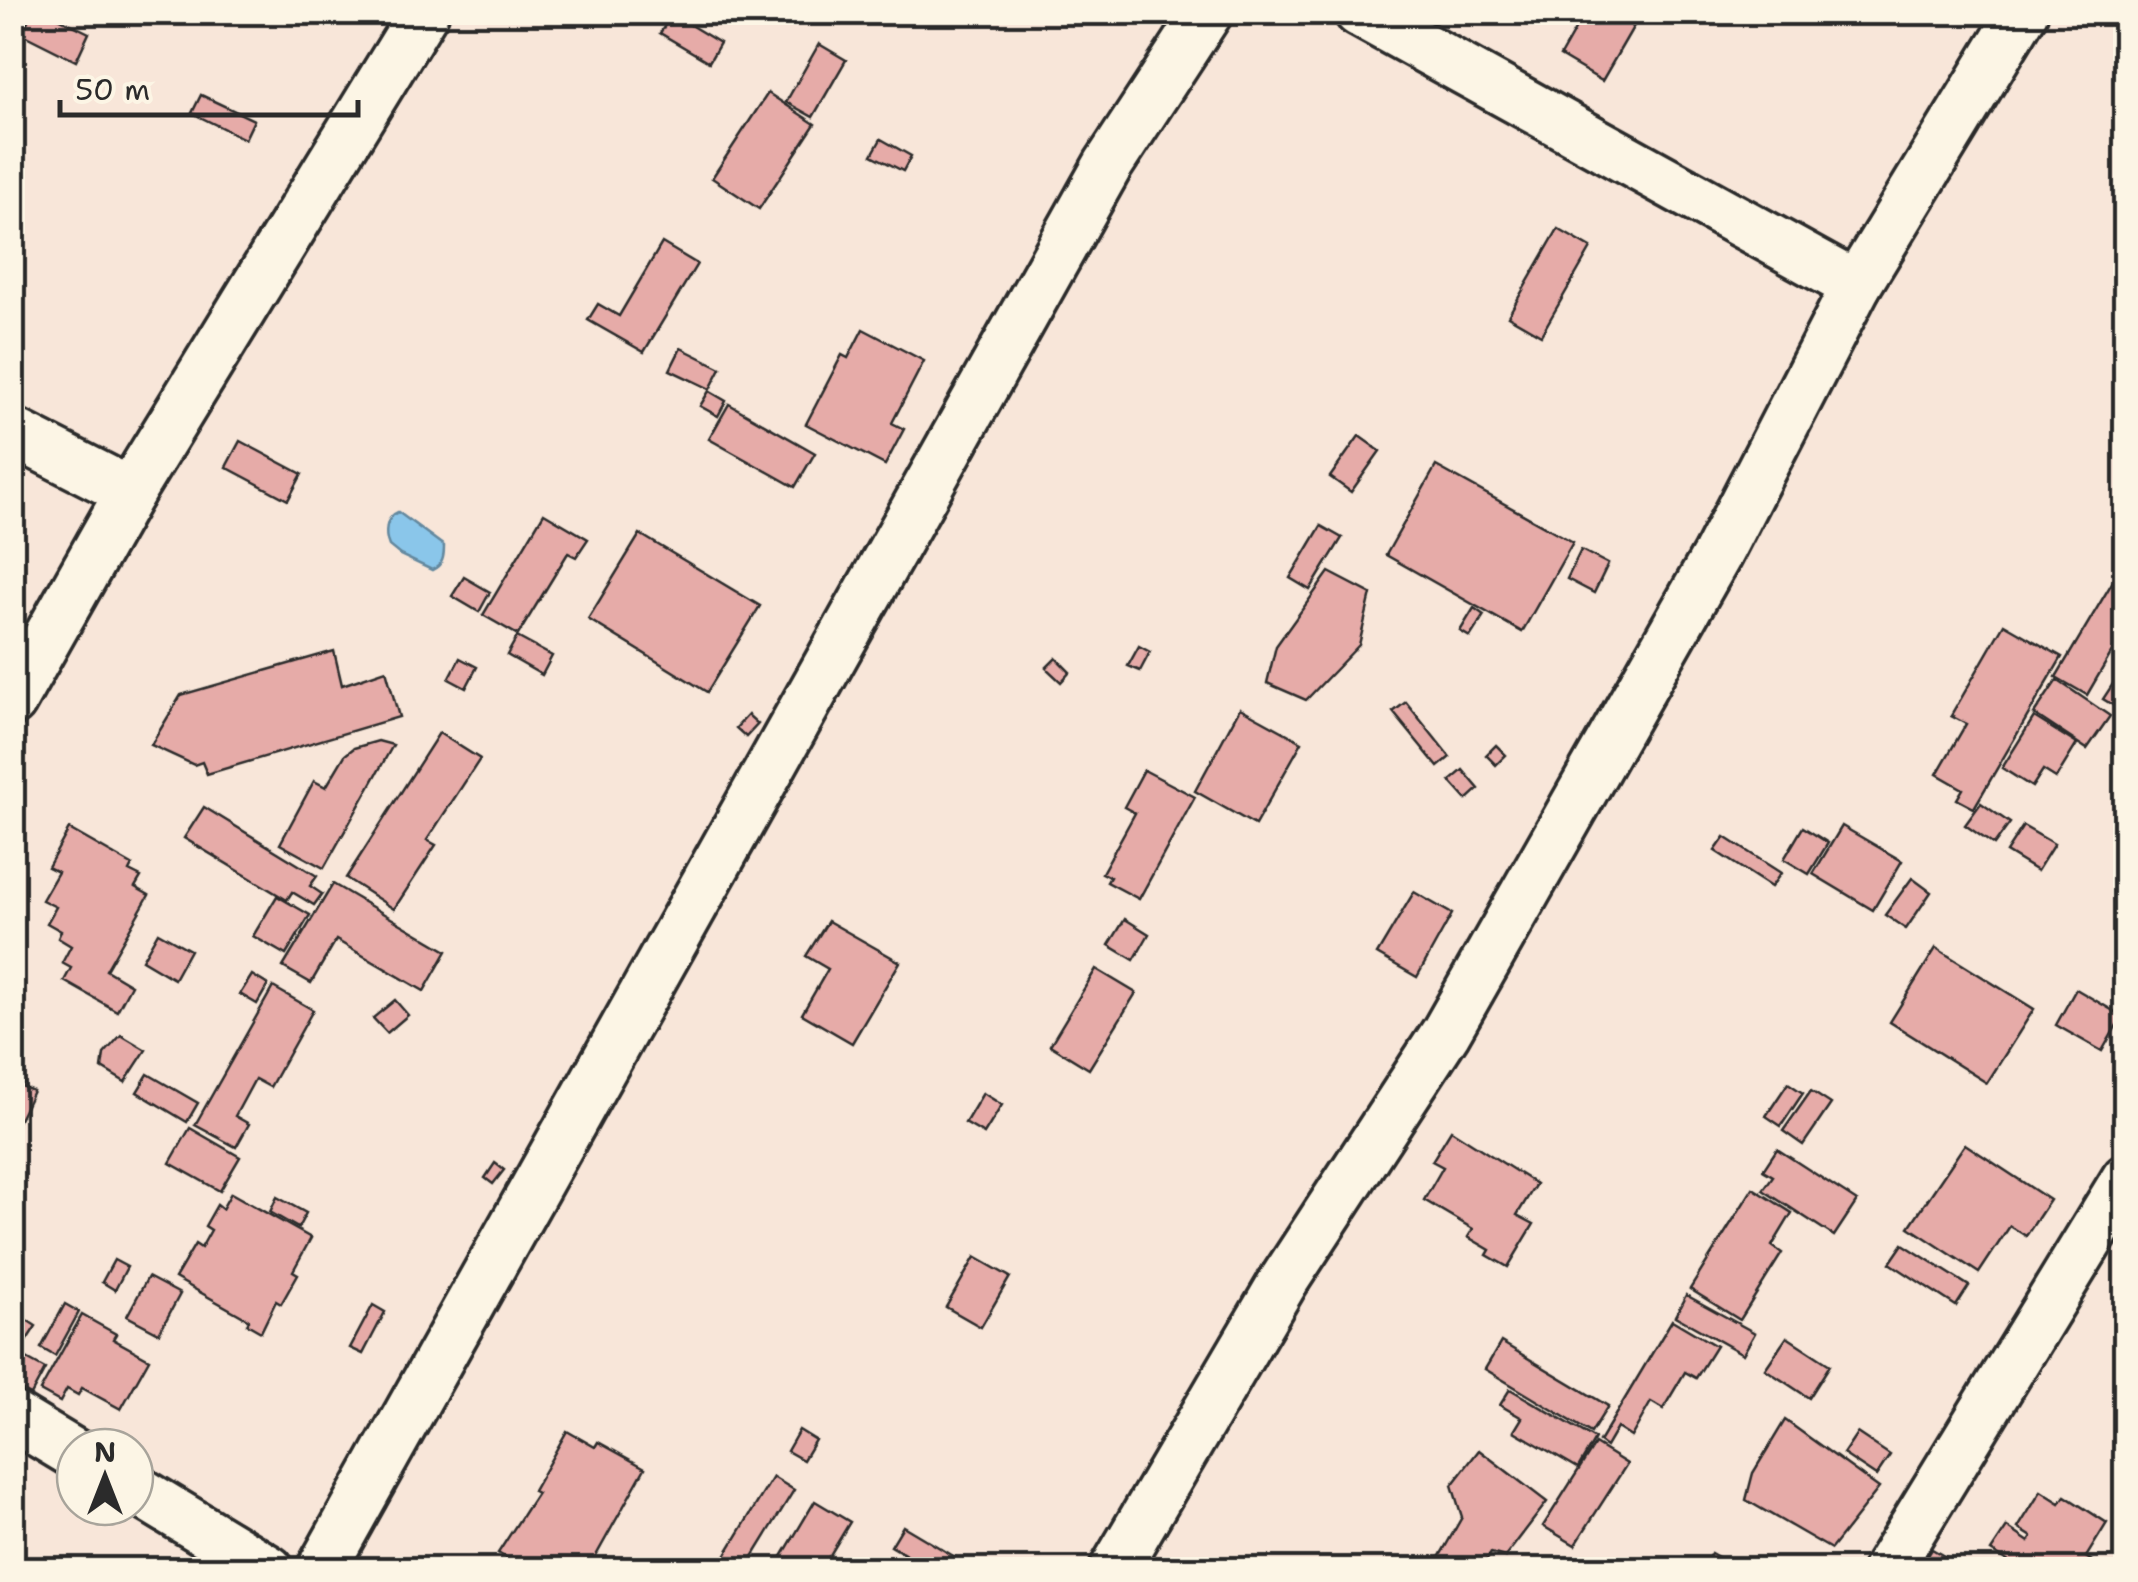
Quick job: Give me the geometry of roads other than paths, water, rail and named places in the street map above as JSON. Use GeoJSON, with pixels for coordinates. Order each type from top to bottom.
{"type":"FeatureCollection","features":[{"type":"Feature","properties":{"kind":"street"},"geometry":{"type":"LineString","coordinates":[[12,701],[130,492],[424,12]]}},
{"type":"Feature","properties":{"kind":"street"},"geometry":{"type":"LineString","coordinates":[[321,1570],[1099,181],[1208,12]]}},
{"type":"Feature","properties":{"kind":"street"},"geometry":{"type":"LineString","coordinates":[[1359,12],[1856,286]]}},
{"type":"Feature","properties":{"kind":"street"},"geometry":{"type":"LineString","coordinates":[[1114,1570],[1283,1282],[1446,1032],[1718,556],[1856,286],[2023,12]]}},
{"type":"Feature","properties":{"kind":"street"},"geometry":{"type":"LineString","coordinates":[[12,432],[130,492]]}},
{"type":"Feature","properties":{"kind":"street"},"geometry":{"type":"LineString","coordinates":[[1887,1570],[2126,1179]]}},
{"type":"Feature","properties":{"kind":"street"},"geometry":{"type":"LineString","coordinates":[[12,1416],[55,1442]]}},
{"type":"Feature","properties":{"kind":"street"},"geometry":{"type":"LineString","coordinates":[[155,1502],[269,1570]]}},
{"type":"Feature","properties":{"kind":"water"},"geometry":{"type":"Polygon","coordinates":[[[398,512],[444,546],[436,568],[432,570],[389,546],[387,526],[398,512]]]}}]}
